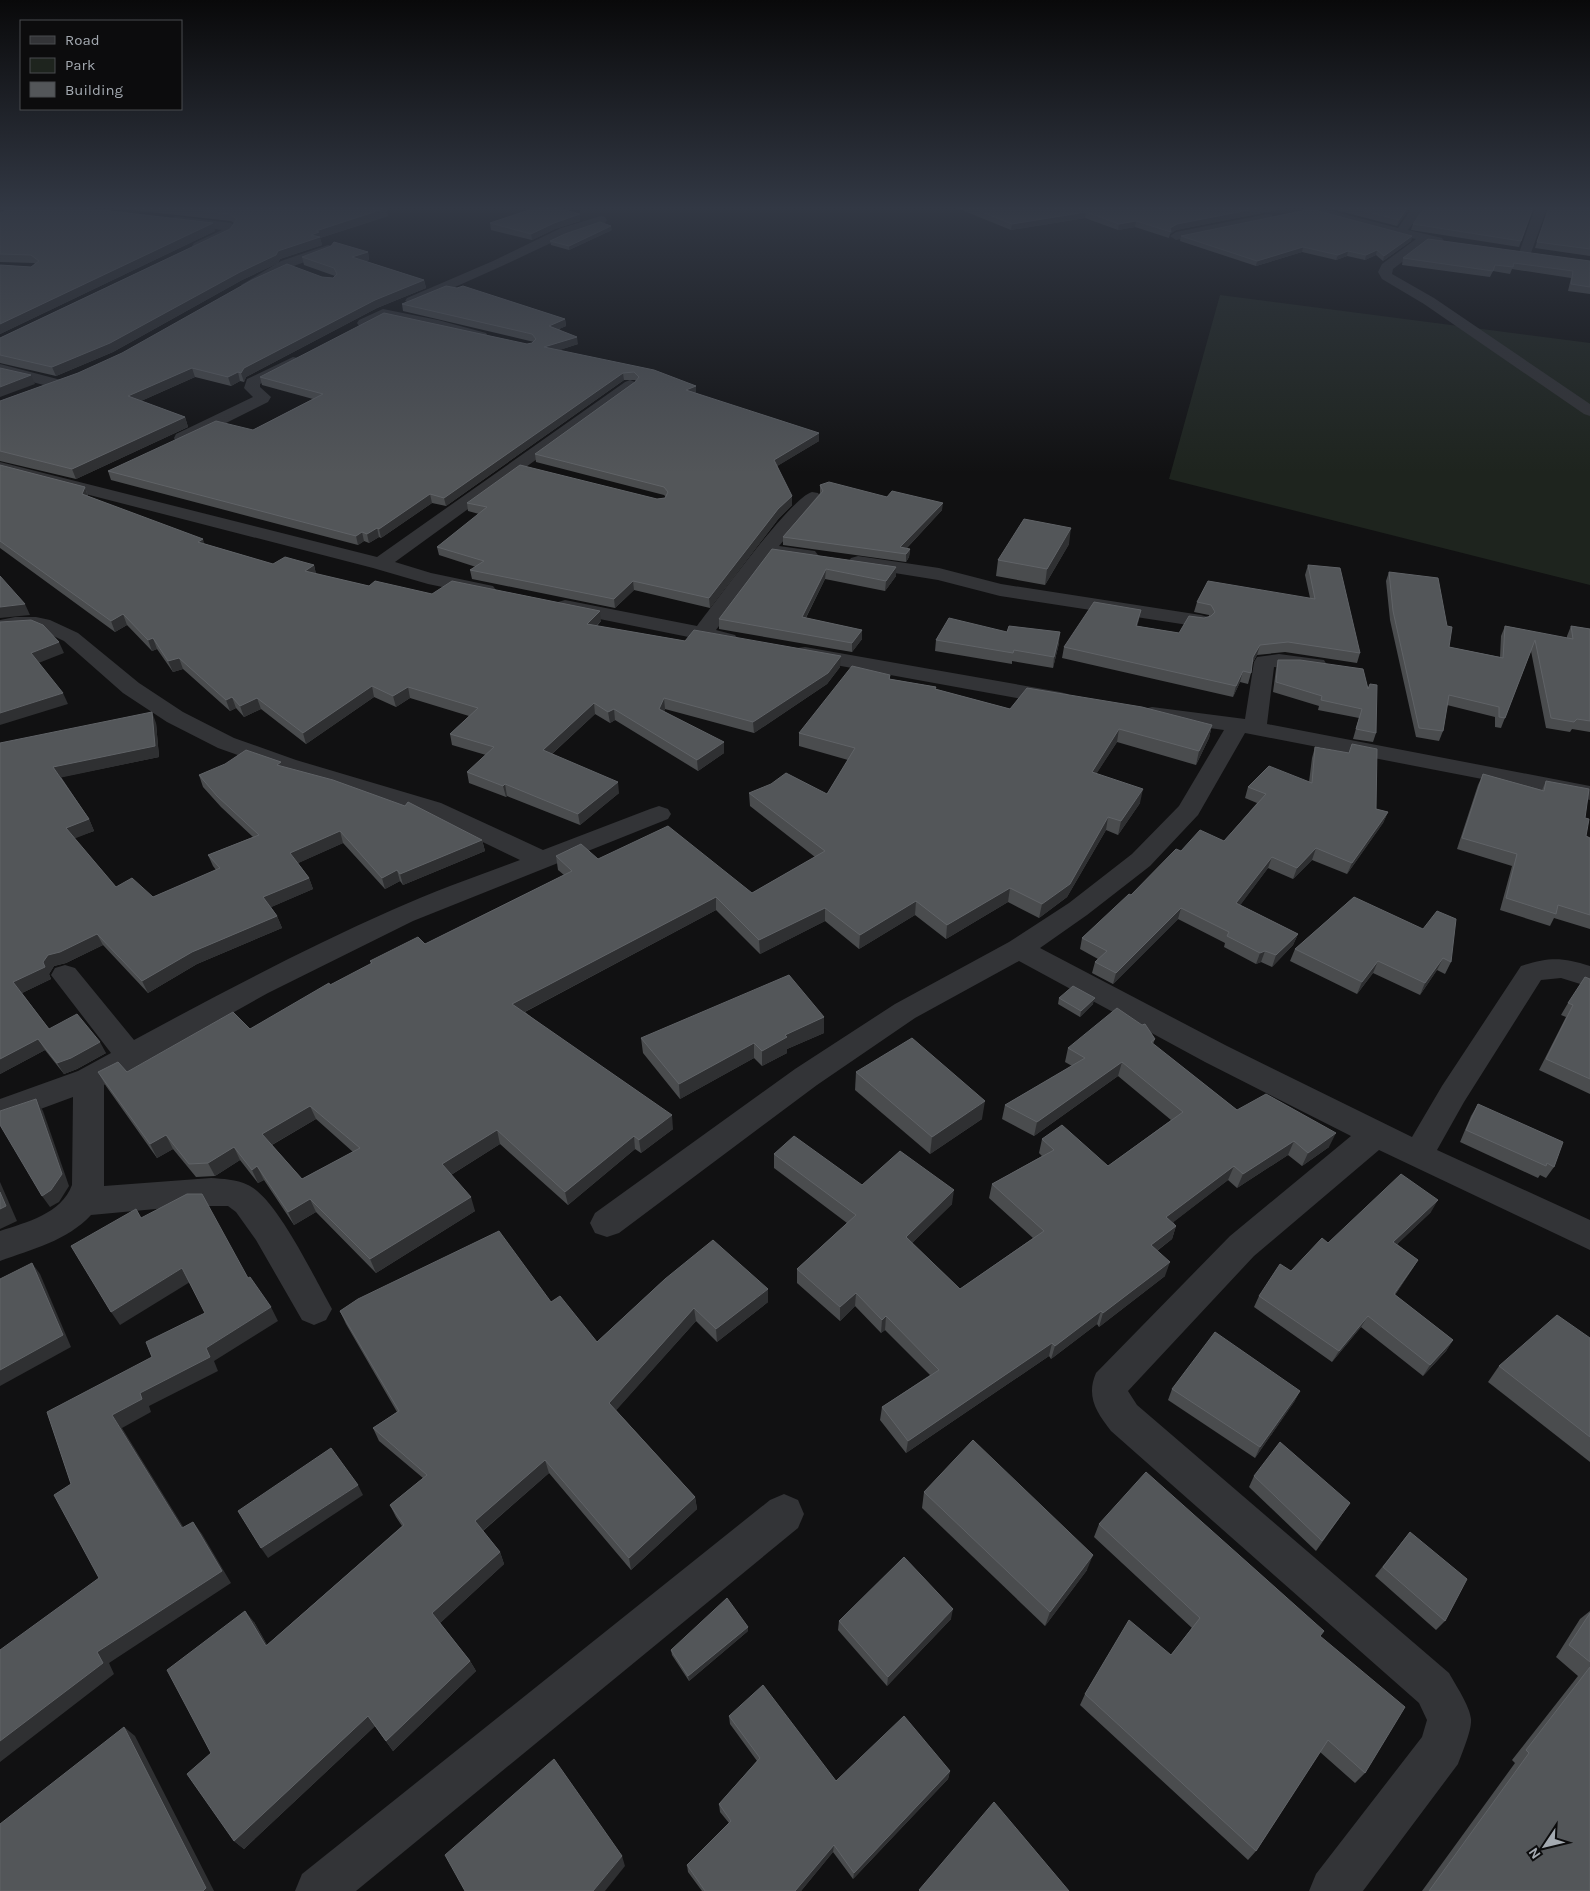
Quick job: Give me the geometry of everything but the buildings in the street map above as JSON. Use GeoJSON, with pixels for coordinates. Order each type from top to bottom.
{"type":"FeatureCollection","features":[{"type":"Feature","properties":{"kind":"street"},"geometry":{"type":"LineString","coordinates":[[348,332],[383,313],[423,296]]}},
{"type":"Feature","properties":{"kind":"street"},"geometry":{"type":"LineString","coordinates":[[1421,296],[1590,411]]}},
{"type":"Feature","properties":{"kind":"street"},"geometry":{"type":"LineString","coordinates":[[383,313],[438,324],[495,339]]}},
{"type":"Feature","properties":{"kind":"street"},"geometry":{"type":"LineString","coordinates":[[166,445],[262,399],[263,397],[252,388],[252,382],[304,354]]}},
{"type":"Feature","properties":{"kind":"street"},"geometry":{"type":"LineString","coordinates":[[0,369],[61,381],[32,392]]}},
{"type":"Feature","properties":{"kind":"street"},"geometry":{"type":"LineString","coordinates":[[380,564],[630,385]]}},
{"type":"Feature","properties":{"kind":"street"},"geometry":{"type":"LineString","coordinates":[[518,465],[537,470]]}},
{"type":"Feature","properties":{"kind":"street"},"geometry":{"type":"LineString","coordinates":[[0,467],[380,564],[428,578],[506,594]]}},
{"type":"Feature","properties":{"kind":"street"},"geometry":{"type":"LineString","coordinates":[[77,487],[104,475]]}},
{"type":"Feature","properties":{"kind":"street"},"geometry":{"type":"LineString","coordinates":[[702,634],[787,523],[812,497]]}},
{"type":"Feature","properties":{"kind":"street"},"geometry":{"type":"LineString","coordinates":[[767,550],[939,574],[1000,590],[1201,621]]}},
{"type":"Feature","properties":{"kind":"street"},"geometry":{"type":"LineString","coordinates":[[546,602],[750,643]]}},
{"type":"Feature","properties":{"kind":"street"},"geometry":{"type":"LineString","coordinates":[[0,626],[15,623],[36,623],[50,626],[70,637],[131,688],[175,717],[226,743],[288,765],[432,808],[542,860]]}},
{"type":"Feature","properties":{"kind":"street"},"geometry":{"type":"LineString","coordinates":[[789,650],[1081,702]]}},
{"type":"Feature","properties":{"kind":"street"},"geometry":{"type":"LineString","coordinates":[[607,1223],[806,1077],[905,1011],[1019,949],[1078,909],[1141,860],[1189,810],[1246,727],[1265,662],[1286,660],[1339,669]]}},
{"type":"Feature","properties":{"kind":"street"},"geometry":{"type":"LineString","coordinates":[[1129,710],[1246,727],[1590,793]]}},
{"type":"Feature","properties":{"kind":"street"},"geometry":{"type":"LineString","coordinates":[[0,1112],[89,1080],[258,986],[404,915],[659,814]]}},
{"type":"Feature","properties":{"kind":"street"},"geometry":{"type":"LineString","coordinates":[[1019,949],[1216,1054],[1418,1155],[1590,1236]]}},
{"type":"Feature","properties":{"kind":"street"},"geometry":{"type":"LineString","coordinates":[[1418,1155],[1452,1094],[1531,973],[1549,966],[1570,970],[1590,977]]}},
{"type":"Feature","properties":{"kind":"street"},"geometry":{"type":"LineString","coordinates":[[65,975],[131,1056]]}},
{"type":"Feature","properties":{"kind":"street"},"geometry":{"type":"LineString","coordinates":[[0,1246],[52,1227],[68,1217],[82,1202],[88,1184],[89,1080]]}},
{"type":"Feature","properties":{"kind":"street"},"geometry":{"type":"LineString","coordinates":[[1333,1891],[1442,1748],[1449,1719],[1434,1688],[1124,1418],[1113,1405],[1108,1395],[1109,1385],[1242,1246],[1377,1133]]}},
{"type":"Feature","properties":{"kind":"street"},"geometry":{"type":"LineString","coordinates":[[82,1202],[205,1191],[226,1191],[238,1194],[253,1208],[314,1309]]}},
{"type":"Feature","properties":{"kind":"street"},"geometry":{"type":"LineString","coordinates":[[319,1891],[784,1514]]}},
{"type":"Feature","properties":{"kind":"green space"},"geometry":{"type":"Polygon","coordinates":[[[1220,296],[1590,343],[1590,585],[1169,479],[1220,296]]]}}]}
